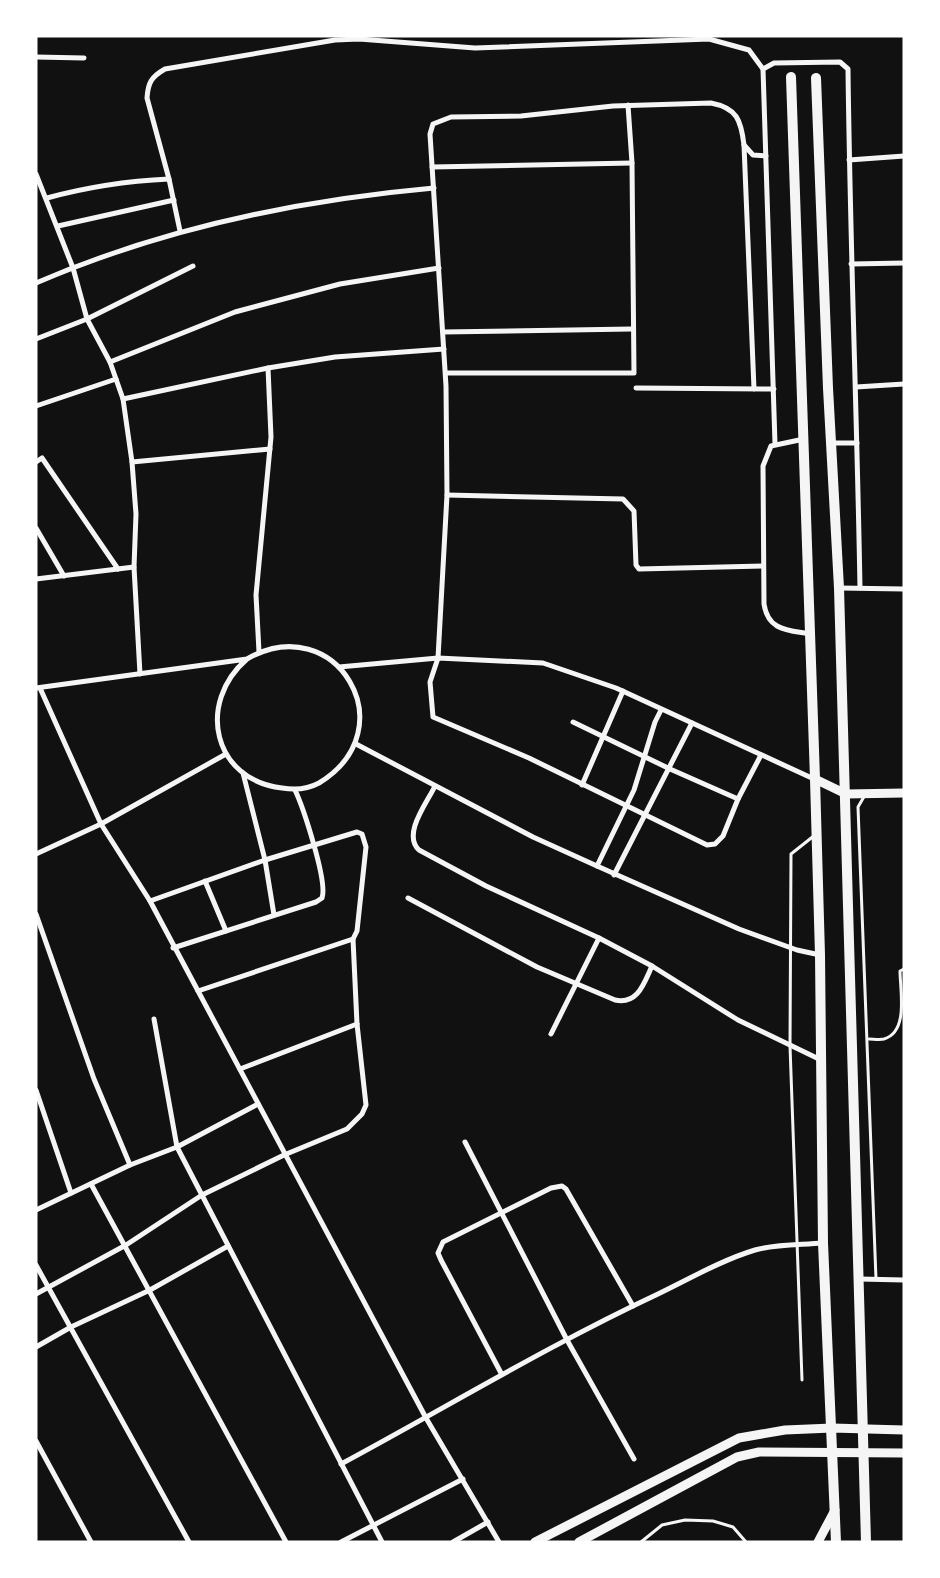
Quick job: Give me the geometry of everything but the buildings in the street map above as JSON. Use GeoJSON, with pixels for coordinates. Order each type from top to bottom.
{"type":"FeatureCollection","features":[{"type":"Feature","properties":{"kind":"main road"},"geometry":{"type":"LineString","coordinates":[[791,78],[805,439],[817,833],[820,955],[822,1243],[834,1454],[836,1542]]}},
{"type":"Feature","properties":{"kind":"main road"},"geometry":{"type":"LineString","coordinates":[[816,78],[831,443],[840,588],[866,1542]]}},
{"type":"Feature","properties":{"kind":"street"},"geometry":{"type":"LineString","coordinates":[[180,232],[169,179],[147,98],[148,85],[154,75],[165,69],[335,40],[359,39],[475,48],[709,39],[749,50],[763,69],[774,389],[774,444]]}},
{"type":"Feature","properties":{"kind":"street"},"geometry":{"type":"LineString","coordinates":[[36,57],[84,58]]}},
{"type":"Feature","properties":{"kind":"street"},"geometry":{"type":"LineString","coordinates":[[763,69],[774,63],[840,62],[848,69],[851,264],[856,387],[860,588]]}},
{"type":"Feature","properties":{"kind":"street"},"geometry":{"type":"LineString","coordinates":[[754,389],[744,145],[742,126],[737,115],[725,106],[711,103],[628,105],[521,116],[473,116],[442,119],[433,124],[430,134],[446,373],[447,495],[438,658],[430,682],[433,717],[529,758],[625,807],[711,845],[723,836],[738,799],[761,755]]}},
{"type":"Feature","properties":{"kind":"street"},"geometry":{"type":"LineString","coordinates":[[446,373],[634,372],[632,329],[632,163],[628,105]]}},
{"type":"Feature","properties":{"kind":"street"},"geometry":{"type":"LineString","coordinates":[[744,145],[753,155],[766,156]]}},
{"type":"Feature","properties":{"kind":"street"},"geometry":{"type":"LineString","coordinates":[[849,160],[904,156]]}},
{"type":"Feature","properties":{"kind":"street"},"geometry":{"type":"LineString","coordinates":[[432,167],[632,163]]}},
{"type":"Feature","properties":{"kind":"street"},"geometry":{"type":"LineString","coordinates":[[36,174],[73,268],[86,319],[110,362],[122,399],[132,462],[136,514],[134,567],[140,674]]}},
{"type":"Feature","properties":{"kind":"street"},"geometry":{"type":"LineString","coordinates":[[47,198],[122,182],[169,179]]}},
{"type":"Feature","properties":{"kind":"street"},"geometry":{"type":"LineString","coordinates":[[36,283],[73,268],[180,232],[390,192],[434,188]]}},
{"type":"Feature","properties":{"kind":"street"},"geometry":{"type":"LineString","coordinates":[[58,226],[174,200]]}},
{"type":"Feature","properties":{"kind":"street"},"geometry":{"type":"LineString","coordinates":[[851,264],[904,263]]}},
{"type":"Feature","properties":{"kind":"street"},"geometry":{"type":"LineString","coordinates":[[36,339],[86,319],[193,266]]}},
{"type":"Feature","properties":{"kind":"street"},"geometry":{"type":"LineString","coordinates":[[110,362],[235,312],[340,284],[438,268]]}},
{"type":"Feature","properties":{"kind":"street"},"geometry":{"type":"LineString","coordinates":[[443,332],[632,329]]}},
{"type":"Feature","properties":{"kind":"street"},"geometry":{"type":"LineString","coordinates":[[122,399],[268,368],[335,357],[444,349]]}},
{"type":"Feature","properties":{"kind":"street"},"geometry":{"type":"LineString","coordinates":[[259,652],[256,595],[270,449],[268,368]]}},
{"type":"Feature","properties":{"kind":"street"},"geometry":{"type":"LineString","coordinates":[[36,406],[116,378]]}},
{"type":"Feature","properties":{"kind":"street"},"geometry":{"type":"LineString","coordinates":[[856,387],[904,384]]}},
{"type":"Feature","properties":{"kind":"street"},"geometry":{"type":"LineString","coordinates":[[636,388],[774,389]]}},
{"type":"Feature","properties":{"kind":"street"},"geometry":{"type":"LineString","coordinates":[[805,439],[774,444],[766,453],[762,466],[763,566],[766,616],[779,628],[811,634]]}},
{"type":"Feature","properties":{"kind":"street"},"geometry":{"type":"LineString","coordinates":[[831,443],[857,443]]}},
{"type":"Feature","properties":{"kind":"street"},"geometry":{"type":"LineString","coordinates":[[132,462],[270,449]]}},
{"type":"Feature","properties":{"kind":"street"},"geometry":{"type":"LineString","coordinates":[[36,462],[42,458],[118,569]]}},
{"type":"Feature","properties":{"kind":"street"},"geometry":{"type":"LineString","coordinates":[[447,495],[623,499],[634,511],[636,565],[639,569],[763,566]]}},
{"type":"Feature","properties":{"kind":"street"},"geometry":{"type":"LineString","coordinates":[[36,528],[64,576]]}},
{"type":"Feature","properties":{"kind":"street"},"geometry":{"type":"LineString","coordinates":[[36,579],[134,567]]}},
{"type":"Feature","properties":{"kind":"street"},"geometry":{"type":"LineString","coordinates":[[840,588],[904,589]]}},
{"type":"Feature","properties":{"kind":"street"},"geometry":{"type":"LineString","coordinates":[[286,646],[308,649],[323,655],[339,667],[350,680],[359,704],[360,721],[356,744],[340,768],[317,784],[295,790],[273,787],[252,779],[243,773],[226,754],[219,737],[218,705],[228,678],[247,659],[259,652],[286,646]]}},
{"type":"Feature","properties":{"kind":"street"},"geometry":{"type":"LineString","coordinates":[[339,667],[438,658],[543,663],[622,691],[846,794],[904,793]]}},
{"type":"Feature","properties":{"kind":"street"},"geometry":{"type":"LineString","coordinates":[[247,659],[38,688],[101,824],[150,902],[426,1418],[499,1542]]}},
{"type":"Feature","properties":{"kind":"street"},"geometry":{"type":"LineString","coordinates":[[582,784],[622,691]]}},
{"type":"Feature","properties":{"kind":"street"},"geometry":{"type":"LineString","coordinates":[[597,866],[625,807],[661,710]]}},
{"type":"Feature","properties":{"kind":"street"},"geometry":{"type":"LineString","coordinates":[[573,722],[670,769],[738,799]]}},
{"type":"Feature","properties":{"kind":"street"},"geometry":{"type":"LineString","coordinates":[[614,875],[692,723]]}},
{"type":"Feature","properties":{"kind":"street"},"geometry":{"type":"LineString","coordinates":[[356,744],[533,837],[614,875],[739,929],[789,948],[820,955]]}},
{"type":"Feature","properties":{"kind":"street"},"geometry":{"type":"LineString","coordinates":[[36,854],[101,824],[226,754]]}},
{"type":"Feature","properties":{"kind":"street"},"geometry":{"type":"LineString","coordinates":[[243,773],[265,860],[274,915]]}},
{"type":"Feature","properties":{"kind":"street"},"geometry":{"type":"LineString","coordinates":[[435,786],[412,832],[414,845],[419,850],[486,886],[599,938],[652,966],[738,1020],[821,1060]]}},
{"type":"Feature","properties":{"kind":"street"},"geometry":{"type":"LineString","coordinates":[[173,948],[322,898],[323,890],[305,812],[295,790]]}},
{"type":"Feature","properties":{"kind":"street"},"geometry":{"type":"LineString","coordinates":[[36,1294],[126,1245],[202,1195],[284,1155],[347,1129],[362,1114],[366,1105],[357,1024],[353,939],[357,930],[362,899],[366,847],[364,839],[357,832],[265,860],[150,902]]}},
{"type":"Feature","properties":{"kind":"street"},"geometry":{"type":"LineString","coordinates":[[205,881],[226,931]]}},
{"type":"Feature","properties":{"kind":"street"},"geometry":{"type":"LineString","coordinates":[[408,898],[536,967],[615,1000],[628,1001],[640,992],[652,966]]}},
{"type":"Feature","properties":{"kind":"street"},"geometry":{"type":"LineString","coordinates":[[36,914],[94,1079],[130,1165]]}},
{"type":"Feature","properties":{"kind":"street"},"geometry":{"type":"LineString","coordinates":[[551,1034],[599,938]]}},
{"type":"Feature","properties":{"kind":"street"},"geometry":{"type":"LineString","coordinates":[[198,991],[353,939]]}},
{"type":"Feature","properties":{"kind":"street"},"geometry":{"type":"LineString","coordinates":[[154,1019],[178,1147],[382,1542]]}},
{"type":"Feature","properties":{"kind":"street"},"geometry":{"type":"LineString","coordinates":[[240,1069],[357,1024]]}},
{"type":"Feature","properties":{"kind":"street"},"geometry":{"type":"LineString","coordinates":[[36,1090],[71,1193]]}},
{"type":"Feature","properties":{"kind":"street"},"geometry":{"type":"LineString","coordinates":[[36,1210],[130,1165],[178,1147],[258,1104]]}},
{"type":"Feature","properties":{"kind":"street"},"geometry":{"type":"LineString","coordinates":[[465,1142],[567,1340],[634,1459]]}},
{"type":"Feature","properties":{"kind":"street"},"geometry":{"type":"LineString","coordinates":[[92,1184],[286,1542]]}},
{"type":"Feature","properties":{"kind":"street"},"geometry":{"type":"LineString","coordinates":[[501,1373],[438,1253],[443,1242],[551,1188],[562,1186],[566,1189],[633,1306]]}},
{"type":"Feature","properties":{"kind":"street"},"geometry":{"type":"LineString","coordinates":[[341,1464],[426,1418],[501,1373],[633,1306],[755,1250],[822,1243]]}},
{"type":"Feature","properties":{"kind":"street"},"geometry":{"type":"LineString","coordinates":[[36,1347],[71,1327],[150,1290],[228,1246]]}},
{"type":"Feature","properties":{"kind":"street"},"geometry":{"type":"LineString","coordinates":[[36,1264],[189,1542]]}},
{"type":"Feature","properties":{"kind":"street"},"geometry":{"type":"LineString","coordinates":[[859,1279],[904,1280]]}},
{"type":"Feature","properties":{"kind":"street"},"geometry":{"type":"LineString","coordinates":[[535,1542],[739,1438],[785,1430],[832,1428],[904,1430]]}},
{"type":"Feature","properties":{"kind":"street"},"geometry":{"type":"LineString","coordinates":[[36,1441],[91,1542]]}},
{"type":"Feature","properties":{"kind":"street"},"geometry":{"type":"LineString","coordinates":[[578,1542],[736,1457],[759,1452],[904,1453]]}},
{"type":"Feature","properties":{"kind":"street"},"geometry":{"type":"LineString","coordinates":[[341,1542],[463,1479]]}},
{"type":"Feature","properties":{"kind":"street"},"geometry":{"type":"LineString","coordinates":[[818,1542],[835,1510]]}},
{"type":"Feature","properties":{"kind":"street"},"geometry":{"type":"LineString","coordinates":[[453,1542],[488,1522]]}},
{"type":"Feature","properties":{"kind":"lane"},"geometry":{"type":"LineString","coordinates":[[866,794],[858,807],[869,1039],[876,1280]]}},
{"type":"Feature","properties":{"kind":"lane"},"geometry":{"type":"LineString","coordinates":[[802,1380],[790,1046],[789,948],[791,854],[817,833]]}},
{"type":"Feature","properties":{"kind":"lane"},"geometry":{"type":"LineString","coordinates":[[869,1039],[885,1038],[896,1031],[900,1016],[900,971],[904,970]]}},
{"type":"Feature","properties":{"kind":"lane"},"geometry":{"type":"LineString","coordinates":[[641,1542],[662,1525],[685,1520],[713,1521],[733,1527],[746,1542]]}}]}
